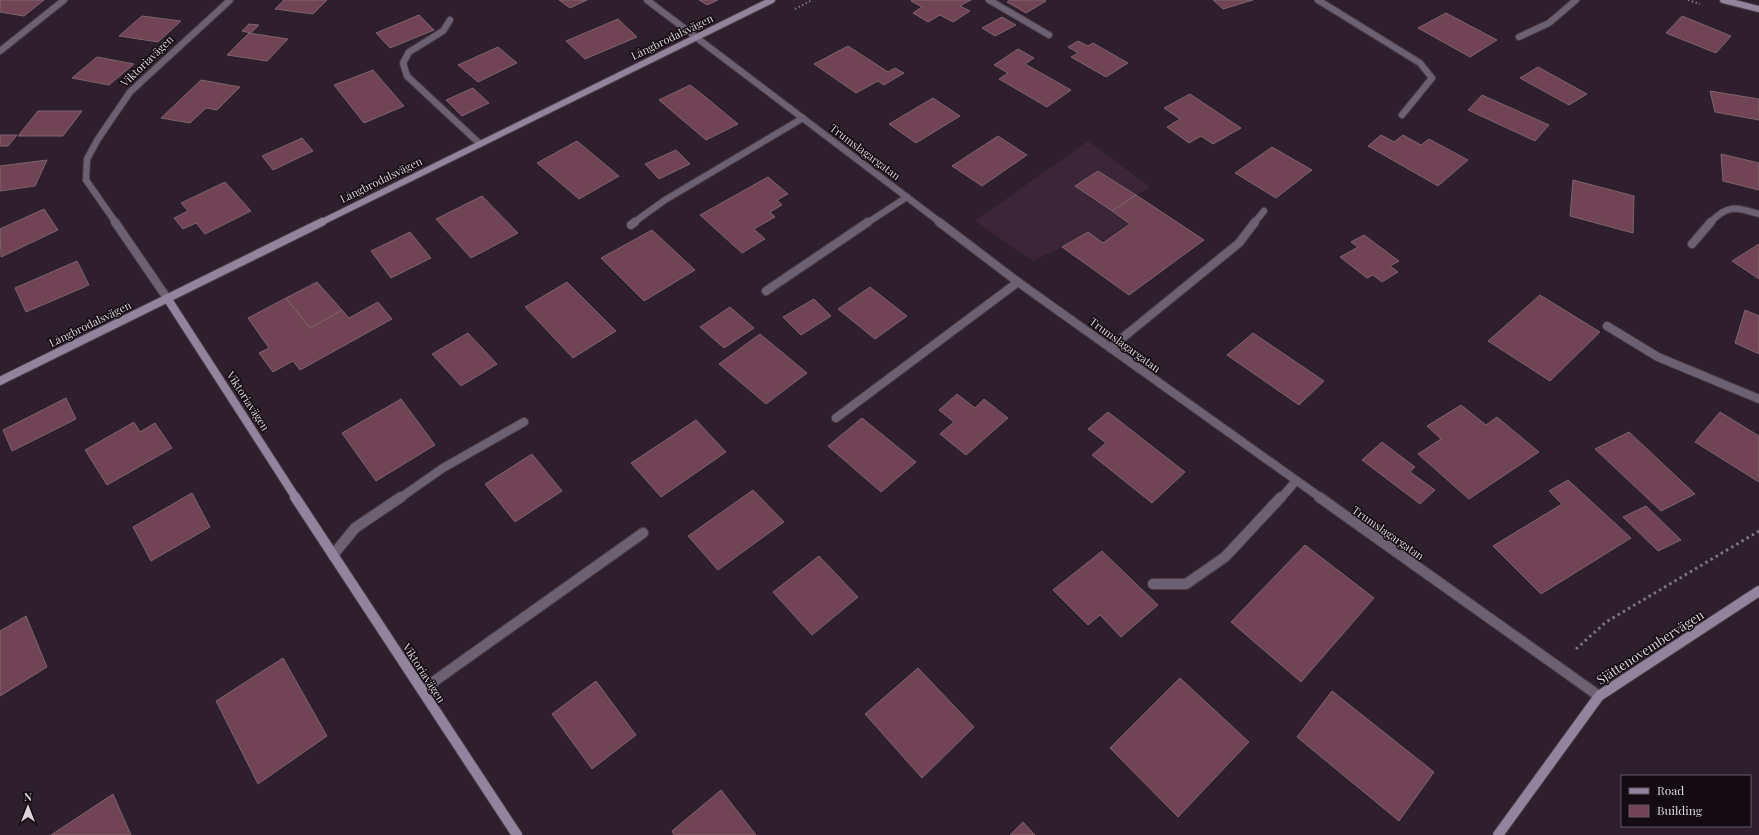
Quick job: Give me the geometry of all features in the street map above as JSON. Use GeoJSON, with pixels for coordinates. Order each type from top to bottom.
{"type":"FeatureCollection","features":[{"type":"Feature","properties":{"kind":"street"},"geometry":{"type":"LineString","coordinates":[[0,51],[64,0]]}},
{"type":"Feature","properties":{"kind":"street","name":"Viktoriavägen"},"geometry":{"type":"LineString","coordinates":[[230,0],[130,92],[98,139],[87,159],[86,180],[167,298],[333,555],[517,835]]}},
{"type":"Feature","properties":{"kind":"street","name":"Trumslagargatan"},"geometry":{"type":"LineString","coordinates":[[646,0],[1018,282],[1598,696]]}},
{"type":"Feature","properties":{"kind":"street","name":"Långbrodalsvägen"},"geometry":{"type":"LineString","coordinates":[[0,381],[772,0]]}},
{"type":"Feature","properties":{"kind":"street"},"geometry":{"type":"LineString","coordinates":[[989,0],[1049,35]]}},
{"type":"Feature","properties":{"kind":"street"},"geometry":{"type":"LineString","coordinates":[[1318,0],[1420,63],[1432,78],[1402,115]]}},
{"type":"Feature","properties":{"kind":"street"},"geometry":{"type":"LineString","coordinates":[[1519,37],[1549,23],[1576,0]]}},
{"type":"Feature","properties":{"kind":"street"},"geometry":{"type":"LineString","coordinates":[[1723,0],[1759,9]]}},
{"type":"Feature","properties":{"kind":"street"},"geometry":{"type":"LineString","coordinates":[[450,20],[443,31],[409,52],[403,64],[407,76],[480,144]]}},
{"type":"Feature","properties":{"kind":"street"},"geometry":{"type":"LineString","coordinates":[[630,225],[665,200],[803,118]]}},
{"type":"Feature","properties":{"kind":"street"},"geometry":{"type":"LineString","coordinates":[[766,291],[813,258],[907,198]]}},
{"type":"Feature","properties":{"kind":"street"},"geometry":{"type":"LineString","coordinates":[[1692,244],[1720,212],[1739,208],[1759,214]]}},
{"type":"Feature","properties":{"kind":"street"},"geometry":{"type":"LineString","coordinates":[[1110,348],[1239,243],[1264,211]]}},
{"type":"Feature","properties":{"kind":"street"},"geometry":{"type":"LineString","coordinates":[[836,418],[1018,282]]}},
{"type":"Feature","properties":{"kind":"street"},"geometry":{"type":"LineString","coordinates":[[1607,326],[1658,357],[1759,399]]}},
{"type":"Feature","properties":{"kind":"street"},"geometry":{"type":"LineString","coordinates":[[333,555],[355,528],[443,468],[524,422]]}},
{"type":"Feature","properties":{"kind":"street"},"geometry":{"type":"LineString","coordinates":[[1153,584],[1186,584],[1225,557],[1296,481]]}},
{"type":"Feature","properties":{"kind":"street"},"geometry":{"type":"LineString","coordinates":[[422,690],[643,533]]}},
{"type":"Feature","properties":{"kind":"street","name":"Sjättenovembervägen"},"geometry":{"type":"LineString","coordinates":[[1498,835],[1598,696],[1759,591]]}},
{"type":"Feature","properties":{"kind":"path"},"geometry":{"type":"LineString","coordinates":[[792,10],[812,0]]}},
{"type":"Feature","properties":{"kind":"path"},"geometry":{"type":"LineString","coordinates":[[1571,654],[1606,622],[1759,531]]}},
{"type":"Feature","properties":{"kind":"shaded area"},"geometry":{"type":"Polygon","coordinates":[[[1088,141],[1150,187],[1136,195],[1098,171],[1078,188],[1130,224],[1103,243],[1088,232],[1033,261],[975,221],[1088,141]]]}},
{"type":"Feature","properties":{"kind":"building"},"geometry":{"type":"Polygon","coordinates":[[[0,0],[44,0],[24,16],[0,12],[0,0]]]}},
{"type":"Feature","properties":{"kind":"building"},"geometry":{"type":"Polygon","coordinates":[[[284,0],[327,0],[313,14],[275,9],[284,0]]]}},
{"type":"Feature","properties":{"kind":"building"},"geometry":{"type":"Polygon","coordinates":[[[559,0],[587,0],[570,8],[559,0]]]}},
{"type":"Feature","properties":{"kind":"building"},"geometry":{"type":"Polygon","coordinates":[[[699,0],[718,0],[707,5],[699,0]]]}},
{"type":"Feature","properties":{"kind":"building"},"geometry":{"type":"Polygon","coordinates":[[[971,0],[960,6],[970,11],[953,22],[940,15],[928,22],[913,13],[922,7],[911,1],[971,0]]]}},
{"type":"Feature","properties":{"kind":"building"},"geometry":{"type":"Polygon","coordinates":[[[1010,0],[1046,1],[1026,13],[1007,2],[1010,0]]]}},
{"type":"Feature","properties":{"kind":"building"},"geometry":{"type":"Polygon","coordinates":[[[1213,0],[1253,0],[1223,9],[1213,0]]]}},
{"type":"Feature","properties":{"kind":"building"},"geometry":{"type":"Polygon","coordinates":[[[1446,13],[1497,40],[1470,57],[1418,28],[1446,13]]]}},
{"type":"Feature","properties":{"kind":"building"},"geometry":{"type":"Polygon","coordinates":[[[419,15],[434,30],[390,48],[376,33],[419,15]]]}},
{"type":"Feature","properties":{"kind":"building"},"geometry":{"type":"Polygon","coordinates":[[[142,16],[181,21],[158,42],[119,36],[142,16]]]}},
{"type":"Feature","properties":{"kind":"building"},"geometry":{"type":"Polygon","coordinates":[[[1682,16],[1731,36],[1716,53],[1666,33],[1682,16]]]}},
{"type":"Feature","properties":{"kind":"building"},"geometry":{"type":"Polygon","coordinates":[[[1002,17],[1016,25],[995,36],[982,28],[1002,17]]]}},
{"type":"Feature","properties":{"kind":"building"},"geometry":{"type":"Polygon","coordinates":[[[618,19],[637,37],[585,59],[566,41],[618,19]]]}},
{"type":"Feature","properties":{"kind":"building"},"geometry":{"type":"Polygon","coordinates":[[[249,24],[259,25],[251,33],[242,31],[249,24]]]}},
{"type":"Feature","properties":{"kind":"building"},"geometry":{"type":"Polygon","coordinates":[[[249,33],[288,39],[267,61],[227,55],[249,33]]]}},
{"type":"Feature","properties":{"kind":"building"},"geometry":{"type":"Polygon","coordinates":[[[1078,41],[1088,46],[1093,43],[1128,63],[1106,77],[1071,57],[1078,53],[1068,47],[1078,41]]]}},
{"type":"Feature","properties":{"kind":"building"},"geometry":{"type":"Polygon","coordinates":[[[848,46],[888,72],[895,68],[904,73],[884,85],[878,81],[856,93],[814,64],[848,46]]]}},
{"type":"Feature","properties":{"kind":"building"},"geometry":{"type":"Polygon","coordinates":[[[498,47],[517,63],[478,82],[458,65],[498,47]]]}},
{"type":"Feature","properties":{"kind":"building"},"geometry":{"type":"Polygon","coordinates":[[[1018,49],[1034,58],[1025,64],[1071,90],[1047,107],[999,79],[1008,73],[994,65],[1018,49]]]}},
{"type":"Feature","properties":{"kind":"building"},"geometry":{"type":"Polygon","coordinates":[[[97,57],[134,64],[109,85],[72,78],[97,57]]]}},
{"type":"Feature","properties":{"kind":"building"},"geometry":{"type":"Polygon","coordinates":[[[1538,67],[1587,94],[1569,105],[1520,78],[1538,67]]]}},
{"type":"Feature","properties":{"kind":"building"},"geometry":{"type":"Polygon","coordinates":[[[373,70],[404,106],[364,123],[334,85],[373,70]]]}},
{"type":"Feature","properties":{"kind":"building"},"geometry":{"type":"Polygon","coordinates":[[[201,80],[240,87],[217,110],[206,108],[190,123],[161,118],[201,80]]]}},
{"type":"Feature","properties":{"kind":"building"},"geometry":{"type":"Polygon","coordinates":[[[690,85],[738,124],[706,140],[659,100],[690,85]]]}},
{"type":"Feature","properties":{"kind":"building"},"geometry":{"type":"Polygon","coordinates":[[[473,88],[489,103],[462,116],[446,100],[473,88]]]}},
{"type":"Feature","properties":{"kind":"building"},"geometry":{"type":"Polygon","coordinates":[[[1710,91],[1759,99],[1759,120],[1715,112],[1710,91]]]}},
{"type":"Feature","properties":{"kind":"building"},"geometry":{"type":"Polygon","coordinates":[[[1190,94],[1241,128],[1213,144],[1201,136],[1189,143],[1167,127],[1180,119],[1164,108],[1190,94]]]}},
{"type":"Feature","properties":{"kind":"building"},"geometry":{"type":"Polygon","coordinates":[[[1482,95],[1549,125],[1535,141],[1468,110],[1482,95]]]}},
{"type":"Feature","properties":{"kind":"building"},"geometry":{"type":"Polygon","coordinates":[[[933,98],[960,116],[916,143],[889,124],[933,98]]]}},
{"type":"Feature","properties":{"kind":"building"},"geometry":{"type":"Polygon","coordinates":[[[38,111],[82,111],[63,136],[18,136],[38,111]]]}},
{"type":"Feature","properties":{"kind":"building"},"geometry":{"type":"Polygon","coordinates":[[[0,135],[17,135],[8,146],[0,146],[0,135]]]}},
{"type":"Feature","properties":{"kind":"building"},"geometry":{"type":"Polygon","coordinates":[[[1381,135],[1394,142],[1403,135],[1421,145],[1429,139],[1468,160],[1438,186],[1368,146],[1381,135]]]}},
{"type":"Feature","properties":{"kind":"building"},"geometry":{"type":"Polygon","coordinates":[[[998,136],[1027,155],[982,186],[952,166],[998,136]]]}},
{"type":"Feature","properties":{"kind":"building"},"geometry":{"type":"Polygon","coordinates":[[[302,138],[313,151],[273,170],[262,156],[302,138]]]}},
{"type":"Feature","properties":{"kind":"building"},"geometry":{"type":"Polygon","coordinates":[[[577,141],[619,176],[579,199],[537,163],[577,141]]]}},
{"type":"Feature","properties":{"kind":"building"},"geometry":{"type":"Polygon","coordinates":[[[1272,147],[1312,170],[1276,198],[1235,173],[1272,147]]]}},
{"type":"Feature","properties":{"kind":"building"},"geometry":{"type":"Polygon","coordinates":[[[676,150],[690,164],[659,179],[645,164],[676,150]]]}},
{"type":"Feature","properties":{"kind":"building"},"geometry":{"type":"Polygon","coordinates":[[[1721,154],[1759,163],[1759,190],[1723,181],[1721,154]]]}},
{"type":"Feature","properties":{"kind":"building"},"geometry":{"type":"Polygon","coordinates":[[[47,160],[35,186],[0,191],[0,166],[47,160]]]}},
{"type":"Feature","properties":{"kind":"building"},"geometry":{"type":"Polygon","coordinates":[[[1098,171],[1136,195],[1112,211],[1075,186],[1098,171]]]}},
{"type":"Feature","properties":{"kind":"building"},"geometry":{"type":"Polygon","coordinates":[[[768,177],[788,194],[777,200],[782,205],[770,212],[775,217],[754,229],[765,239],[742,253],[700,215],[768,177]]]}},
{"type":"Feature","properties":{"kind":"building"},"geometry":{"type":"Polygon","coordinates":[[[1573,180],[1634,196],[1633,233],[1570,216],[1573,180]]]}},
{"type":"Feature","properties":{"kind":"building"},"geometry":{"type":"Polygon","coordinates":[[[225,182],[251,211],[205,234],[196,223],[183,229],[174,218],[188,211],[181,203],[225,182]]]}},
{"type":"Feature","properties":{"kind":"building"},"geometry":{"type":"Polygon","coordinates":[[[1136,195],[1204,240],[1129,295],[1062,247],[1088,232],[1103,243],[1130,224],[1112,211],[1136,195]]]}},
{"type":"Feature","properties":{"kind":"building"},"geometry":{"type":"Polygon","coordinates":[[[482,196],[518,233],[471,258],[436,219],[482,196]]]}},
{"type":"Feature","properties":{"kind":"building"},"geometry":{"type":"Polygon","coordinates":[[[44,209],[58,230],[1,257],[0,229],[44,209]]]}},
{"type":"Feature","properties":{"kind":"building"},"geometry":{"type":"Polygon","coordinates":[[[652,230],[695,270],[644,301],[601,258],[652,230]]]}},
{"type":"Feature","properties":{"kind":"building"},"geometry":{"type":"Polygon","coordinates":[[[410,232],[431,258],[391,278],[371,251],[410,232]]]}},
{"type":"Feature","properties":{"kind":"building"},"geometry":{"type":"Polygon","coordinates":[[[1364,235],[1399,261],[1390,266],[1398,272],[1382,282],[1373,275],[1367,278],[1340,257],[1358,247],[1351,242],[1364,235]]]}},
{"type":"Feature","properties":{"kind":"building"},"geometry":{"type":"Polygon","coordinates":[[[1759,244],[1759,279],[1732,261],[1759,244]]]}},
{"type":"Feature","properties":{"kind":"building"},"geometry":{"type":"Polygon","coordinates":[[[77,261],[89,285],[26,312],[15,288],[77,261]]]}},
{"type":"Feature","properties":{"kind":"building"},"geometry":{"type":"Polygon","coordinates":[[[317,282],[342,310],[310,328],[286,298],[317,282]]]}},
{"type":"Feature","properties":{"kind":"building"},"geometry":{"type":"Polygon","coordinates":[[[567,282],[616,331],[573,358],[525,307],[567,282]]]}},
{"type":"Feature","properties":{"kind":"building"},"geometry":{"type":"Polygon","coordinates":[[[870,287],[907,316],[875,339],[838,309],[870,287]]]}},
{"type":"Feature","properties":{"kind":"building"},"geometry":{"type":"Polygon","coordinates":[[[1540,295],[1600,332],[1550,381],[1488,341],[1540,295]]]}},
{"type":"Feature","properties":{"kind":"building"},"geometry":{"type":"Polygon","coordinates":[[[286,298],[310,328],[342,310],[349,318],[378,302],[392,319],[300,370],[293,361],[273,372],[259,353],[269,348],[248,318],[286,298]]]}},
{"type":"Feature","properties":{"kind":"building"},"geometry":{"type":"Polygon","coordinates":[[[814,299],[831,316],[801,335],[783,317],[814,299]]]}},
{"type":"Feature","properties":{"kind":"building"},"geometry":{"type":"Polygon","coordinates":[[[730,307],[754,328],[724,348],[700,327],[730,307]]]}},
{"type":"Feature","properties":{"kind":"building"},"geometry":{"type":"Polygon","coordinates":[[[1745,310],[1759,316],[1759,354],[1735,343],[1745,310]]]}},
{"type":"Feature","properties":{"kind":"building"},"geometry":{"type":"Polygon","coordinates":[[[468,333],[497,364],[461,386],[432,354],[468,333]]]}},
{"type":"Feature","properties":{"kind":"building"},"geometry":{"type":"Polygon","coordinates":[[[1253,333],[1324,381],[1299,405],[1227,355],[1253,333]]]}},
{"type":"Feature","properties":{"kind":"building"},"geometry":{"type":"Polygon","coordinates":[[[760,334],[807,373],[766,404],[719,364],[760,334]]]}},
{"type":"Feature","properties":{"kind":"building"},"geometry":{"type":"Polygon","coordinates":[[[957,394],[975,408],[984,399],[1008,418],[966,455],[940,434],[954,422],[939,410],[957,394]]]}},
{"type":"Feature","properties":{"kind":"building"},"geometry":{"type":"Polygon","coordinates":[[[66,398],[76,419],[12,451],[3,430],[66,398]]]}},
{"type":"Feature","properties":{"kind":"building"},"geometry":{"type":"Polygon","coordinates":[[[401,399],[435,445],[376,481],[342,433],[401,399]]]}},
{"type":"Feature","properties":{"kind":"building"},"geometry":{"type":"Polygon","coordinates":[[[1461,405],[1486,425],[1497,417],[1539,452],[1469,499],[1418,454],[1441,439],[1427,426],[1461,405]]]}},
{"type":"Feature","properties":{"kind":"building"},"geometry":{"type":"Polygon","coordinates":[[[1108,412],[1185,472],[1152,503],[1092,455],[1106,443],[1088,429],[1108,412]]]}},
{"type":"Feature","properties":{"kind":"building"},"geometry":{"type":"Polygon","coordinates":[[[1720,412],[1759,436],[1759,482],[1695,442],[1720,412]]]}},
{"type":"Feature","properties":{"kind":"building"},"geometry":{"type":"Polygon","coordinates":[[[862,418],[916,462],[881,492],[828,446],[862,418]]]}},
{"type":"Feature","properties":{"kind":"building"},"geometry":{"type":"Polygon","coordinates":[[[696,420],[726,452],[661,497],[631,463],[696,420]]]}},
{"type":"Feature","properties":{"kind":"building"},"geometry":{"type":"Polygon","coordinates":[[[134,422],[140,432],[155,423],[172,448],[107,485],[85,450],[134,422]]]}},
{"type":"Feature","properties":{"kind":"building"},"geometry":{"type":"Polygon","coordinates":[[[1629,432],[1695,494],[1661,511],[1595,449],[1629,432]]]}},
{"type":"Feature","properties":{"kind":"building"},"geometry":{"type":"Polygon","coordinates":[[[1382,442],[1415,467],[1410,472],[1435,490],[1420,504],[1362,460],[1382,442]]]}},
{"type":"Feature","properties":{"kind":"building"},"geometry":{"type":"Polygon","coordinates":[[[532,454],[562,491],[515,522],[485,484],[532,454]]]}},
{"type":"Feature","properties":{"kind":"building"},"geometry":{"type":"Polygon","coordinates":[[[1568,480],[1631,538],[1541,594],[1493,546],[1562,504],[1549,491],[1568,480]]]}},
{"type":"Feature","properties":{"kind":"building"},"geometry":{"type":"Polygon","coordinates":[[[753,490],[784,522],[718,570],[688,536],[753,490]]]}},
{"type":"Feature","properties":{"kind":"building"},"geometry":{"type":"Polygon","coordinates":[[[192,493],[210,527],[151,561],[133,527],[192,493]]]}},
{"type":"Feature","properties":{"kind":"building"},"geometry":{"type":"Polygon","coordinates":[[[1646,506],[1681,540],[1658,551],[1623,517],[1646,506]]]}},
{"type":"Feature","properties":{"kind":"building"},"geometry":{"type":"Polygon","coordinates":[[[1305,545],[1374,598],[1301,682],[1231,622],[1305,545]]]}},
{"type":"Feature","properties":{"kind":"building"},"geometry":{"type":"Polygon","coordinates":[[[1102,551],[1158,605],[1121,637],[1100,615],[1088,625],[1053,590],[1102,551]]]}},
{"type":"Feature","properties":{"kind":"building"},"geometry":{"type":"Polygon","coordinates":[[[819,556],[858,597],[812,635],[773,592],[819,556]]]}},
{"type":"Feature","properties":{"kind":"building"},"geometry":{"type":"Polygon","coordinates":[[[26,616],[47,667],[0,696],[0,631],[26,616]]]}},
{"type":"Feature","properties":{"kind":"building"},"geometry":{"type":"Polygon","coordinates":[[[283,658],[327,736],[258,784],[216,701],[283,658]]]}},
{"type":"Feature","properties":{"kind":"building"},"geometry":{"type":"Polygon","coordinates":[[[918,668],[974,727],[922,778],[865,714],[918,668]]]}},
{"type":"Feature","properties":{"kind":"building"},"geometry":{"type":"Polygon","coordinates":[[[1180,678],[1249,742],[1178,817],[1110,748],[1180,678]]]}},
{"type":"Feature","properties":{"kind":"building"},"geometry":{"type":"Polygon","coordinates":[[[596,681],[636,735],[592,769],[552,714],[596,681]]]}},
{"type":"Feature","properties":{"kind":"building"},"geometry":{"type":"Polygon","coordinates":[[[1332,691],[1434,772],[1399,821],[1297,737],[1332,691]]]}},
{"type":"Feature","properties":{"kind":"building"},"geometry":{"type":"Polygon","coordinates":[[[721,790],[756,835],[674,835],[672,831],[721,790]]]}},
{"type":"Feature","properties":{"kind":"building"},"geometry":{"type":"Polygon","coordinates":[[[113,794],[131,835],[51,835],[113,794]]]}},
{"type":"Feature","properties":{"kind":"building"},"geometry":{"type":"Polygon","coordinates":[[[1023,822],[1035,835],[1010,835],[1023,822]]]}}]}
